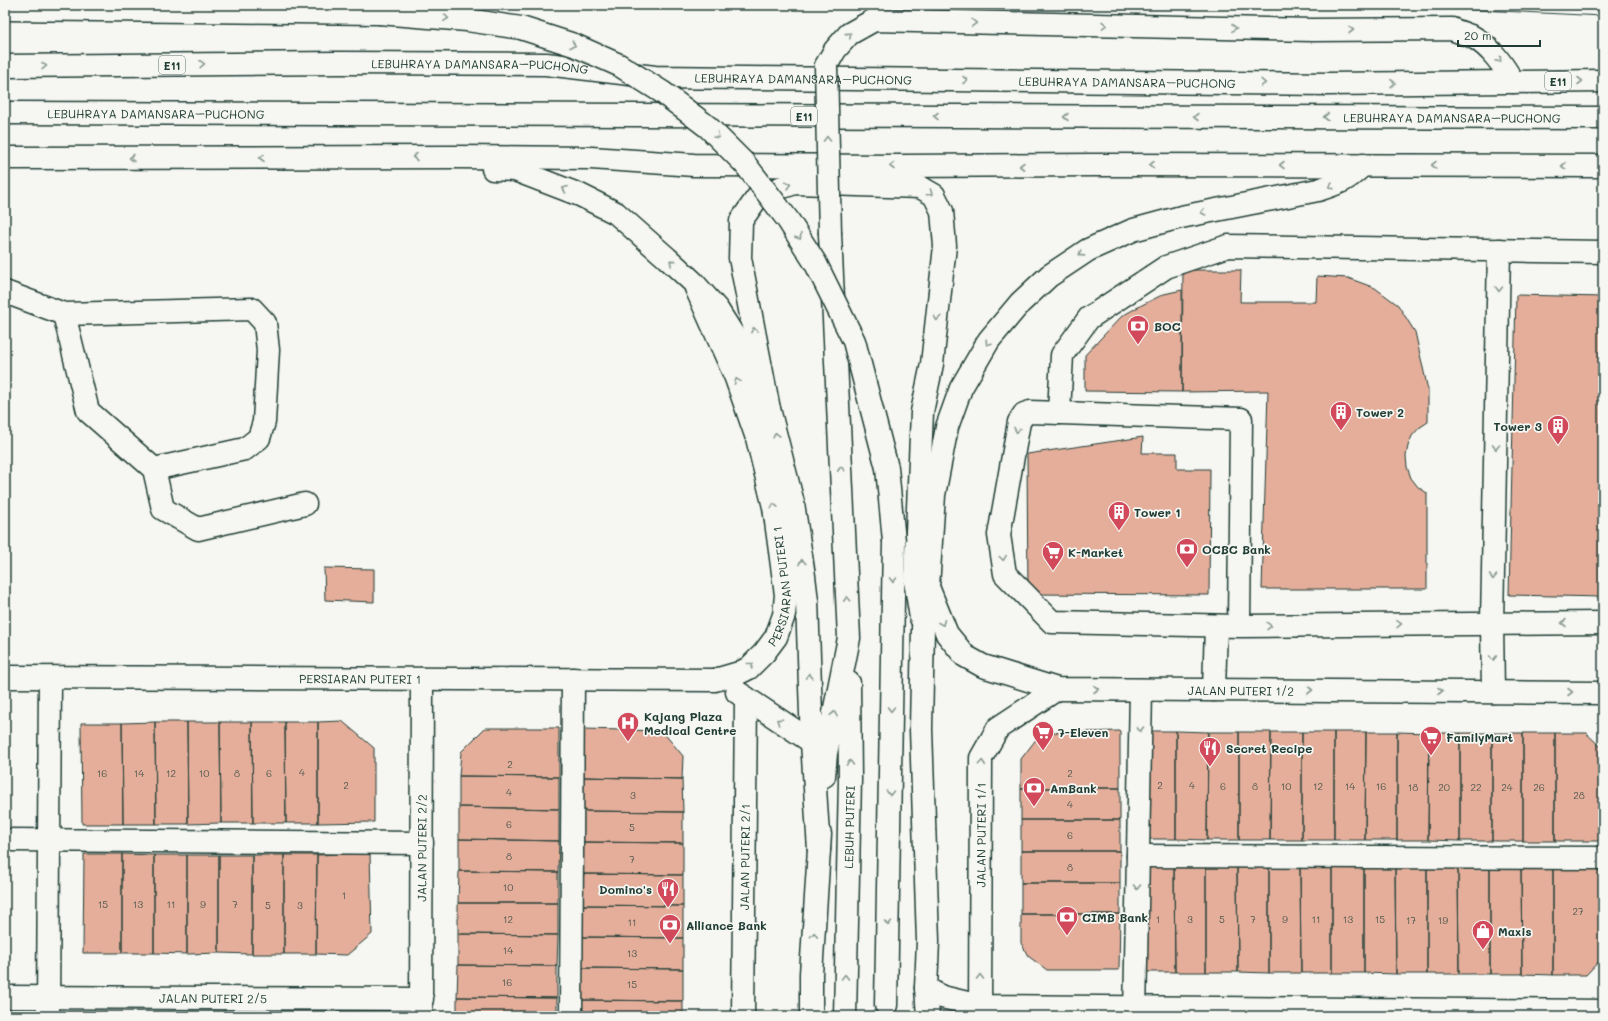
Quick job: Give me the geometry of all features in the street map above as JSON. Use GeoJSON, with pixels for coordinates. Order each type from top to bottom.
{"type":"FeatureCollection","features":[{"type":"Feature","properties":{"kind":"main road"},"geometry":{"type":"LineString","coordinates":[[5,9],[380,13],[467,20],[521,28],[574,45],[620,65],[662,92],[708,127],[745,164],[788,220],[816,264],[854,341],[887,468],[894,540],[886,1012]]}},
{"type":"Feature","properties":{"kind":"main road"},"geometry":{"type":"LineString","coordinates":[[811,1016],[811,974],[818,850],[826,753],[849,638],[830,234],[826,66],[835,50],[849,34],[874,20],[1312,30],[1452,29],[1473,37],[1488,49],[1503,65],[1513,82]]}},
{"type":"Feature","properties":{"kind":"main road","name":"LEBUHRAYA DAMANSARA–PUCHONG"},"geometry":{"type":"LineString","coordinates":[[5,66],[331,63],[546,64],[655,78],[1328,84],[1603,81]]}},
{"type":"Feature","properties":{"kind":"main road","name":"LEBUHRAYA DAMANSARA–PUCHONG"},"geometry":{"type":"LineString","coordinates":[[5,114],[1603,118]]}},
{"type":"Feature","properties":{"kind":"main road"},"geometry":{"type":"LineString","coordinates":[[454,157],[487,168],[515,170],[580,195],[616,213],[693,282],[717,309],[741,347],[769,410]]}},
{"type":"Feature","properties":{"kind":"main road"},"geometry":{"type":"LineString","coordinates":[[5,158],[591,158],[709,165],[972,167],[1094,165],[1603,166]]}},
{"type":"Feature","properties":{"kind":"main road"},"geometry":{"type":"LineString","coordinates":[[928,1016],[926,988],[928,941],[921,729],[923,628],[928,587],[934,495],[947,426],[961,388],[989,340],[1020,303],[1049,276],[1088,250],[1133,230],[1181,217],[1339,184],[1350,177],[1363,165]]}},
{"type":"Feature","properties":{"kind":"main road"},"geometry":{"type":"LineString","coordinates":[[818,850],[812,742],[807,601],[804,576],[793,504],[769,410],[740,258],[742,221],[757,198],[795,183],[920,187],[934,195],[942,211],[945,246],[932,364],[922,412],[915,580],[923,628]]}},
{"type":"Feature","properties":{"kind":"main road"},"geometry":{"type":"LineString","coordinates":[[1059,413],[1062,356],[1089,318],[1147,279],[1172,265],[1228,246],[1603,252]]}},
{"type":"Feature","properties":{"kind":"main road"},"geometry":{"type":"LineString","coordinates":[[1493,692],[1492,623],[1500,250]]}},
{"type":"Feature","properties":{"kind":"main road","name":"PERSIARAN PUTERI 1"},"geometry":{"type":"LineString","coordinates":[[5,678],[715,680],[739,673],[749,668],[764,653],[776,637],[784,615],[786,594],[774,507],[757,438],[736,378],[693,282]]}},
{"type":"Feature","properties":{"kind":"main road"},"geometry":{"type":"LineString","coordinates":[[5,292],[64,314],[252,309],[265,323],[268,350],[264,422],[259,438],[245,449],[154,469]]}},
{"type":"Feature","properties":{"kind":"main road"},"geometry":{"type":"LineString","coordinates":[[64,314],[88,411],[154,469],[163,510],[198,529],[305,504]]}},
{"type":"Feature","properties":{"kind":"main road"},"geometry":{"type":"LineString","coordinates":[[1238,626],[1241,419],[1030,412],[1024,414],[1019,422],[1000,535],[1005,574],[1052,622],[1216,626],[1238,626],[1492,623],[1603,623]]}},
{"type":"Feature","properties":{"kind":"main road","name":"JALAN PUTERI 1/2"},"geometry":{"type":"LineString","coordinates":[[928,587],[947,634],[965,656],[983,666],[1057,689],[1599,694]]}},
{"type":"Feature","properties":{"kind":"main road"},"geometry":{"type":"LineString","coordinates":[[1214,690],[1216,626]]}},
{"type":"Feature","properties":{"kind":"main road","name":"LEBUH PUTERI"},"geometry":{"type":"LineString","coordinates":[[845,1016],[850,779],[849,638]]}},
{"type":"Feature","properties":{"kind":"main road"},"geometry":{"type":"LineString","coordinates":[[48,1007],[50,678]]}},
{"type":"Feature","properties":{"kind":"main road","name":"JALAN PUTERI 2/2"},"geometry":{"type":"LineString","coordinates":[[422,679],[422,1008]]}},
{"type":"Feature","properties":{"kind":"main road"},"geometry":{"type":"LineString","coordinates":[[571,1016],[573,680]]}},
{"type":"Feature","properties":{"kind":"main road"},"geometry":{"type":"LineString","coordinates":[[715,680],[746,698],[812,742]]}},
{"type":"Feature","properties":{"kind":"main road","name":"JALAN PUTERI 1/1"},"geometry":{"type":"LineString","coordinates":[[980,1011],[981,758],[998,728],[1057,689]]}},
{"type":"Feature","properties":{"kind":"main road"},"geometry":{"type":"LineString","coordinates":[[1136,1012],[1141,690]]}},
{"type":"Feature","properties":{"kind":"main road","name":"JALAN PUTERI 2/1"},"geometry":{"type":"LineString","coordinates":[[743,1016],[746,698]]}},
{"type":"Feature","properties":{"kind":"main road"},"geometry":{"type":"LineString","coordinates":[[5,840],[422,843]]}},
{"type":"Feature","properties":{"kind":"main road"},"geometry":{"type":"LineString","coordinates":[[1138,856],[1603,858]]}},
{"type":"Feature","properties":{"kind":"main road"},"geometry":{"type":"LineString","coordinates":[[926,988],[942,997],[980,1011],[1603,1011]]}},
{"type":"Feature","properties":{"kind":"main road","name":"JALAN PUTERI 2/5"},"geometry":{"type":"LineString","coordinates":[[5,997],[48,1007],[422,1008]]}},
{"type":"Feature","properties":{"kind":"building","name":"Tower 2"},"geometry":{"type":"Polygon","coordinates":[[[1183,270],[1241,270],[1240,302],[1316,302],[1317,276],[1348,278],[1375,288],[1398,305],[1415,332],[1428,390],[1428,422],[1419,428],[1412,436],[1406,456],[1407,467],[1411,478],[1418,487],[1427,493],[1427,589],[1262,589],[1268,391],[1182,392],[1183,270]]]}},
{"type":"Feature","properties":{"kind":"building","name":"BOC"},"geometry":{"type":"Polygon","coordinates":[[[1182,290],[1182,392],[1085,391],[1085,355],[1122,316],[1164,294],[1182,290]]]}},
{"type":"Feature","properties":{"kind":"building","name":"Tower 3"},"geometry":{"type":"Polygon","coordinates":[[[1516,295],[1603,297],[1603,597],[1509,595],[1516,295]]]}},
{"type":"Feature","properties":{"kind":"building","name":"Tower 1"},"geometry":{"type":"Polygon","coordinates":[[[1143,437],[1142,453],[1177,453],[1177,469],[1210,469],[1209,595],[1028,594],[1027,454],[1143,437]]]}},
{"type":"Feature","properties":{"kind":"building"},"geometry":{"type":"Polygon","coordinates":[[[324,568],[374,569],[374,602],[325,600],[324,568]]]}},
{"type":"Feature","properties":{"kind":"building"},"geometry":{"type":"Polygon","coordinates":[[[342,721],[374,748],[374,822],[318,823],[318,722],[342,721]]]}},
{"type":"Feature","properties":{"kind":"building"},"geometry":{"type":"Polygon","coordinates":[[[155,722],[187,722],[188,824],[156,824],[155,722]]]}},
{"type":"Feature","properties":{"kind":"building"},"geometry":{"type":"Polygon","coordinates":[[[155,722],[156,824],[123,824],[122,723],[155,722]]]}},
{"type":"Feature","properties":{"kind":"building"},"geometry":{"type":"Polygon","coordinates":[[[187,722],[220,722],[221,823],[188,824],[187,722]]]}},
{"type":"Feature","properties":{"kind":"building"},"geometry":{"type":"Polygon","coordinates":[[[220,722],[252,722],[253,823],[221,823],[220,722]]]}},
{"type":"Feature","properties":{"kind":"building"},"geometry":{"type":"Polygon","coordinates":[[[252,722],[285,722],[286,823],[253,823],[252,722]]]}},
{"type":"Feature","properties":{"kind":"building"},"geometry":{"type":"Polygon","coordinates":[[[285,722],[318,722],[318,823],[286,823],[285,722]]]}},
{"type":"Feature","properties":{"kind":"building"},"geometry":{"type":"Polygon","coordinates":[[[81,723],[122,723],[123,824],[82,824],[81,723]]]}},
{"type":"Feature","properties":{"kind":"building"},"geometry":{"type":"Polygon","coordinates":[[[485,728],[559,728],[559,777],[459,776],[461,752],[485,728]]]}},
{"type":"Feature","properties":{"kind":"building","name":"Kajang Plaza Medical Centre"},"geometry":{"type":"Polygon","coordinates":[[[583,729],[662,731],[683,756],[682,779],[583,777],[583,729]]]}},
{"type":"Feature","properties":{"kind":"building"},"geometry":{"type":"Polygon","coordinates":[[[1120,731],[1120,788],[1021,788],[1021,759],[1041,733],[1120,731]]]}},
{"type":"Feature","properties":{"kind":"building"},"geometry":{"type":"Polygon","coordinates":[[[1144,731],[1176,731],[1176,839],[1144,839],[1144,731]]]}},
{"type":"Feature","properties":{"kind":"building"},"geometry":{"type":"Polygon","coordinates":[[[1176,731],[1208,732],[1207,840],[1176,839],[1176,731]]]}},
{"type":"Feature","properties":{"kind":"building"},"geometry":{"type":"Polygon","coordinates":[[[1208,732],[1239,732],[1239,840],[1207,840],[1208,732]]]}},
{"type":"Feature","properties":{"kind":"building"},"geometry":{"type":"Polygon","coordinates":[[[1239,732],[1271,732],[1270,840],[1239,840],[1239,732]]]}},
{"type":"Feature","properties":{"kind":"building"},"geometry":{"type":"Polygon","coordinates":[[[1271,732],[1302,732],[1302,840],[1270,840],[1271,732]]]}},
{"type":"Feature","properties":{"kind":"building"},"geometry":{"type":"Polygon","coordinates":[[[1302,732],[1334,732],[1334,840],[1302,840],[1302,732]]]}},
{"type":"Feature","properties":{"kind":"building"},"geometry":{"type":"Polygon","coordinates":[[[1334,732],[1366,732],[1365,840],[1334,840],[1334,732]]]}},
{"type":"Feature","properties":{"kind":"building"},"geometry":{"type":"Polygon","coordinates":[[[1366,732],[1397,732],[1397,840],[1365,840],[1366,732]]]}},
{"type":"Feature","properties":{"kind":"building"},"geometry":{"type":"Polygon","coordinates":[[[1397,732],[1429,733],[1428,840],[1397,840],[1397,732]]]}},
{"type":"Feature","properties":{"kind":"building"},"geometry":{"type":"Polygon","coordinates":[[[1429,733],[1460,733],[1460,841],[1428,840],[1429,733]]]}},
{"type":"Feature","properties":{"kind":"building"},"geometry":{"type":"Polygon","coordinates":[[[1460,733],[1492,733],[1492,841],[1460,841],[1460,733]]]}},
{"type":"Feature","properties":{"kind":"building"},"geometry":{"type":"Polygon","coordinates":[[[1492,733],[1523,733],[1523,841],[1492,841],[1492,733]]]}},
{"type":"Feature","properties":{"kind":"building"},"geometry":{"type":"Polygon","coordinates":[[[1523,733],[1555,733],[1555,841],[1523,841],[1523,733]]]}},
{"type":"Feature","properties":{"kind":"building"},"geometry":{"type":"Polygon","coordinates":[[[1555,733],[1586,733],[1603,749],[1603,841],[1555,841],[1555,733]]]}},
{"type":"Feature","properties":{"kind":"building"},"geometry":{"type":"Polygon","coordinates":[[[459,776],[559,777],[559,809],[459,807],[459,776]]]}},
{"type":"Feature","properties":{"kind":"building"},"geometry":{"type":"Polygon","coordinates":[[[583,777],[682,779],[683,812],[582,811],[583,777]]]}},
{"type":"Feature","properties":{"kind":"building"},"geometry":{"type":"Polygon","coordinates":[[[1021,788],[1120,788],[1120,820],[1021,820],[1021,788]]]}},
{"type":"Feature","properties":{"kind":"building"},"geometry":{"type":"Polygon","coordinates":[[[459,807],[559,809],[559,841],[459,839],[459,807]]]}},
{"type":"Feature","properties":{"kind":"building"},"geometry":{"type":"Polygon","coordinates":[[[582,811],[683,812],[683,843],[582,842],[582,811]]]}},
{"type":"Feature","properties":{"kind":"building"},"geometry":{"type":"Polygon","coordinates":[[[1021,820],[1120,820],[1120,851],[1021,851],[1021,820]]]}},
{"type":"Feature","properties":{"kind":"building"},"geometry":{"type":"Polygon","coordinates":[[[459,839],[559,841],[558,872],[459,871],[459,839]]]}},
{"type":"Feature","properties":{"kind":"building"},"geometry":{"type":"Polygon","coordinates":[[[582,842],[683,843],[683,875],[582,874],[582,842]]]}},
{"type":"Feature","properties":{"kind":"building"},"geometry":{"type":"Polygon","coordinates":[[[1021,851],[1120,851],[1120,883],[1021,883],[1021,851]]]}},
{"type":"Feature","properties":{"kind":"building"},"geometry":{"type":"Polygon","coordinates":[[[370,853],[372,934],[347,955],[316,954],[317,855],[370,853]]]}},
{"type":"Feature","properties":{"kind":"building"},"geometry":{"type":"Polygon","coordinates":[[[84,854],[122,854],[122,953],[83,953],[84,854]]]}},
{"type":"Feature","properties":{"kind":"building"},"geometry":{"type":"Polygon","coordinates":[[[122,854],[154,855],[154,953],[122,953],[122,854]]]}},
{"type":"Feature","properties":{"kind":"building"},"geometry":{"type":"Polygon","coordinates":[[[154,855],[187,855],[187,954],[154,953],[154,855]]]}},
{"type":"Feature","properties":{"kind":"building"},"geometry":{"type":"Polygon","coordinates":[[[187,855],[219,855],[219,953],[187,954],[187,855]]]}},
{"type":"Feature","properties":{"kind":"building"},"geometry":{"type":"Polygon","coordinates":[[[219,855],[252,855],[252,954],[219,953],[219,855]]]}},
{"type":"Feature","properties":{"kind":"building"},"geometry":{"type":"Polygon","coordinates":[[[252,855],[284,855],[284,954],[252,954],[252,855]]]}},
{"type":"Feature","properties":{"kind":"building"},"geometry":{"type":"Polygon","coordinates":[[[284,855],[317,855],[316,954],[284,954],[284,855]]]}},
{"type":"Feature","properties":{"kind":"building"},"geometry":{"type":"Polygon","coordinates":[[[1458,865],[1459,974],[1427,974],[1427,866],[1458,865]]]}},
{"type":"Feature","properties":{"kind":"building"},"geometry":{"type":"Polygon","coordinates":[[[1458,865],[1490,865],[1490,974],[1459,974],[1458,865]]]}},
{"type":"Feature","properties":{"kind":"building"},"geometry":{"type":"Polygon","coordinates":[[[1490,865],[1521,865],[1522,974],[1490,974],[1490,865]]]}},
{"type":"Feature","properties":{"kind":"building"},"geometry":{"type":"Polygon","coordinates":[[[1521,865],[1553,865],[1553,975],[1522,974],[1521,865]]]}},
{"type":"Feature","properties":{"kind":"building"},"geometry":{"type":"Polygon","coordinates":[[[1553,865],[1603,866],[1603,957],[1586,975],[1553,975],[1553,865]]]}},
{"type":"Feature","properties":{"kind":"building"},"geometry":{"type":"Polygon","coordinates":[[[1143,866],[1174,866],[1175,972],[1142,972],[1143,866]]]}},
{"type":"Feature","properties":{"kind":"building"},"geometry":{"type":"Polygon","coordinates":[[[1174,866],[1206,866],[1206,972],[1175,972],[1174,866]]]}},
{"type":"Feature","properties":{"kind":"building"},"geometry":{"type":"Polygon","coordinates":[[[1206,866],[1237,866],[1238,972],[1206,972],[1206,866]]]}},
{"type":"Feature","properties":{"kind":"building"},"geometry":{"type":"Polygon","coordinates":[[[1237,866],[1269,866],[1269,973],[1238,972],[1237,866]]]}},
{"type":"Feature","properties":{"kind":"building"},"geometry":{"type":"Polygon","coordinates":[[[1269,866],[1300,866],[1301,973],[1269,973],[1269,866]]]}},
{"type":"Feature","properties":{"kind":"building"},"geometry":{"type":"Polygon","coordinates":[[[1300,866],[1332,866],[1332,973],[1301,973],[1300,866]]]}},
{"type":"Feature","properties":{"kind":"building"},"geometry":{"type":"Polygon","coordinates":[[[1332,866],[1364,866],[1364,973],[1332,973],[1332,866]]]}},
{"type":"Feature","properties":{"kind":"building"},"geometry":{"type":"Polygon","coordinates":[[[1364,866],[1395,866],[1396,974],[1364,973],[1364,866]]]}},
{"type":"Feature","properties":{"kind":"building"},"geometry":{"type":"Polygon","coordinates":[[[1395,866],[1427,866],[1427,974],[1396,974],[1395,866]]]}},
{"type":"Feature","properties":{"kind":"building"},"geometry":{"type":"Polygon","coordinates":[[[459,871],[558,872],[558,903],[458,903],[459,871]]]}},
{"type":"Feature","properties":{"kind":"building"},"geometry":{"type":"Polygon","coordinates":[[[582,874],[683,875],[683,906],[582,905],[582,874]]]}},
{"type":"Feature","properties":{"kind":"building"},"geometry":{"type":"Polygon","coordinates":[[[1021,883],[1120,883],[1120,914],[1021,914],[1021,883]]]}},
{"type":"Feature","properties":{"kind":"building"},"geometry":{"type":"Polygon","coordinates":[[[458,903],[558,903],[558,935],[458,934],[458,903]]]}},
{"type":"Feature","properties":{"kind":"building"},"geometry":{"type":"Polygon","coordinates":[[[582,905],[683,906],[683,938],[582,937],[582,905]]]}},
{"type":"Feature","properties":{"kind":"building"},"geometry":{"type":"Polygon","coordinates":[[[1021,914],[1120,914],[1119,970],[1047,970],[1028,956],[1021,943],[1021,914]]]}},
{"type":"Feature","properties":{"kind":"building"},"geometry":{"type":"Polygon","coordinates":[[[458,934],[558,935],[557,966],[458,965],[458,934]]]}},
{"type":"Feature","properties":{"kind":"building"},"geometry":{"type":"Polygon","coordinates":[[[582,937],[683,938],[683,969],[582,968],[582,937]]]}},
{"type":"Feature","properties":{"kind":"building"},"geometry":{"type":"Polygon","coordinates":[[[458,965],[557,966],[557,998],[457,997],[458,965]]]}},
{"type":"Feature","properties":{"kind":"building"},"geometry":{"type":"Polygon","coordinates":[[[582,968],[683,969],[683,1001],[582,1000],[582,968]]]}},
{"type":"Feature","properties":{"kind":"building"},"geometry":{"type":"Polygon","coordinates":[[[457,997],[557,998],[557,1016],[457,1016],[457,997]]]}},
{"type":"Feature","properties":{"kind":"building"},"geometry":{"type":"Polygon","coordinates":[[[582,1000],[683,1001],[683,1016],[581,1016],[582,1000]]]}},
{"type":"Feature","properties":{"kind":"tram line"},"geometry":{"type":"LineString","coordinates":[[1377,5],[1603,16]]}},
{"type":"Feature","properties":{"kind":"place","name":"BOC"},"geometry":{"type":"Point","coordinates":[1138,346]}},
{"type":"Feature","properties":{"kind":"place","name":"Tower 2"},"geometry":{"type":"Point","coordinates":[1341,432]}},
{"type":"Feature","properties":{"kind":"place","name":"Tower 3"},"geometry":{"type":"Point","coordinates":[1558,446]}},
{"type":"Feature","properties":{"kind":"place","name":"Tower 1"},"geometry":{"type":"Point","coordinates":[1119,532]}},
{"type":"Feature","properties":{"kind":"place","name":"OCBC Bank"},"geometry":{"type":"Point","coordinates":[1187,568]}},
{"type":"Feature","properties":{"kind":"place","name":"K-Market"},"geometry":{"type":"Point","coordinates":[1053,572]}},
{"type":"Feature","properties":{"kind":"place","name":"Kajang Plaza Medical Centre"},"geometry":{"type":"Point","coordinates":[628,742]}},
{"type":"Feature","properties":{"kind":"place","name":"7-Eleven"},"geometry":{"type":"Point","coordinates":[1043,752]}},
{"type":"Feature","properties":{"kind":"place","name":"FamilyMart"},"geometry":{"type":"Point","coordinates":[1431,756]}},
{"type":"Feature","properties":{"kind":"place","name":"Secret Recipe"},"geometry":{"type":"Point","coordinates":[1210,768]}},
{"type":"Feature","properties":{"kind":"place","name":"AmBank"},"geometry":{"type":"Point","coordinates":[1034,808]}},
{"type":"Feature","properties":{"kind":"place","name":"Domino's"},"geometry":{"type":"Point","coordinates":[668,908]}},
{"type":"Feature","properties":{"kind":"place","name":"CIMB Bank"},"geometry":{"type":"Point","coordinates":[1067,936]}},
{"type":"Feature","properties":{"kind":"place","name":"Alliance Bank"},"geometry":{"type":"Point","coordinates":[670,944]}},
{"type":"Feature","properties":{"kind":"place","name":"Maxis"},"geometry":{"type":"Point","coordinates":[1483,950]}}]}
